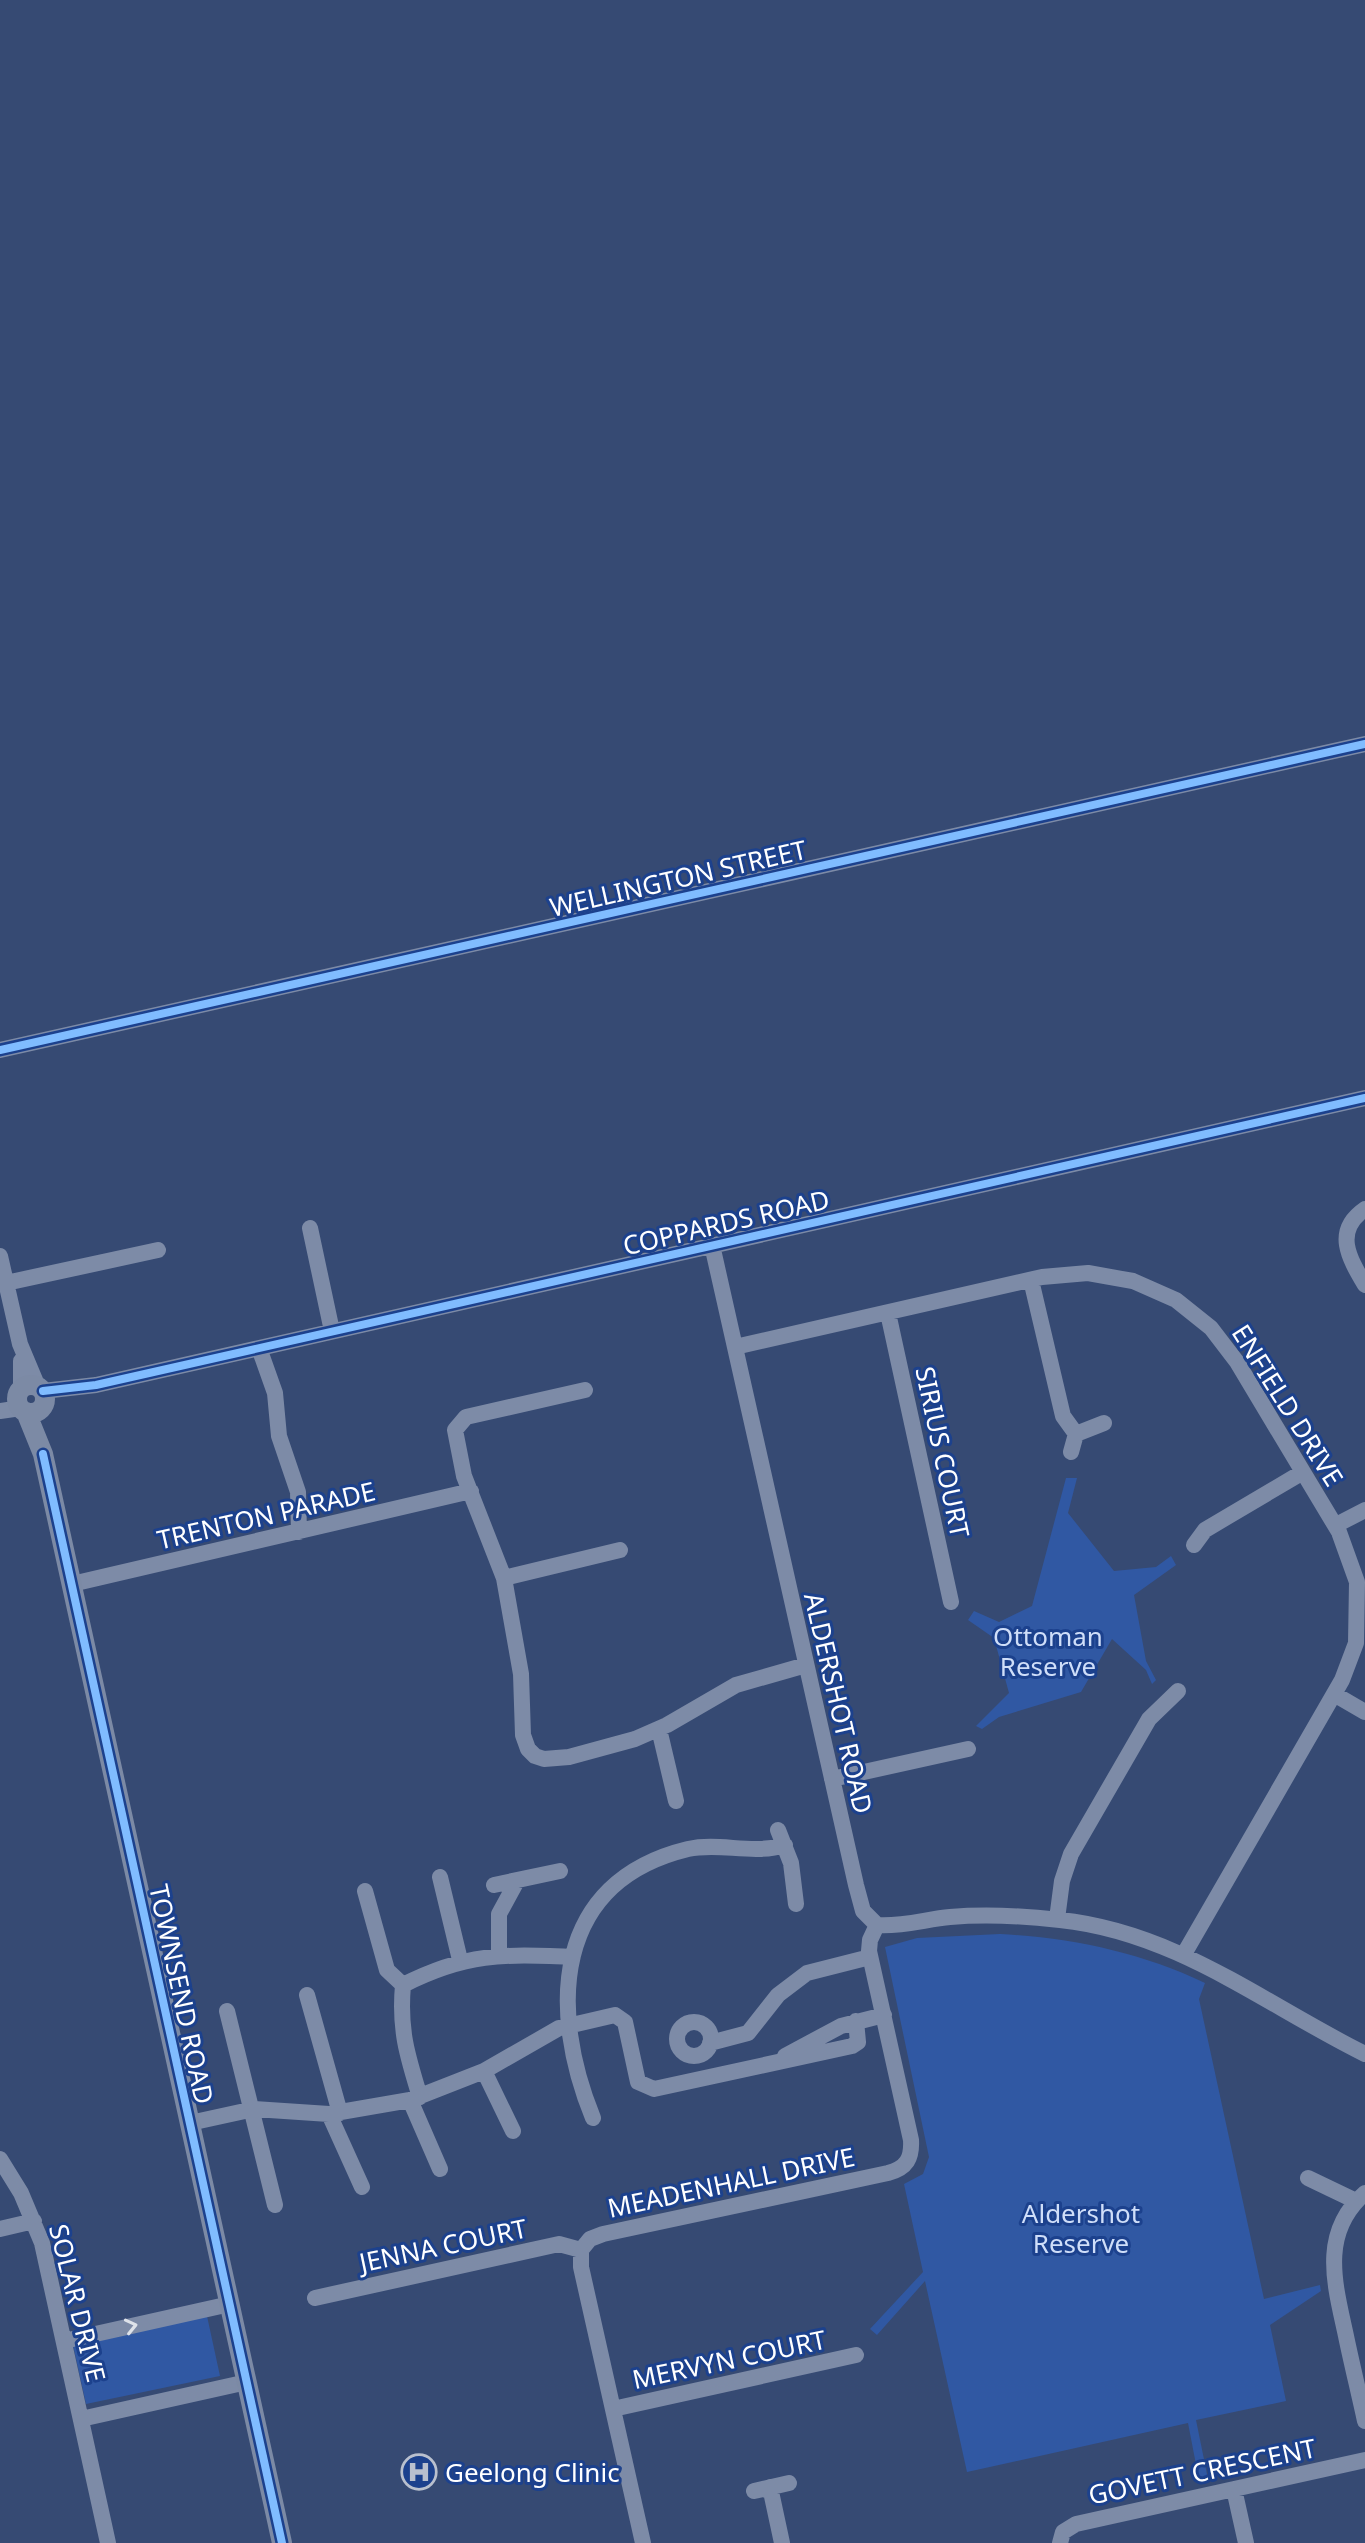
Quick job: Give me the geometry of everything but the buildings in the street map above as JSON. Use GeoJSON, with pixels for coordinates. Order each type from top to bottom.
{"type":"FeatureCollection","features":[{"type":"Feature","properties":{"kind":"main road","name":"TOWNSEND ROAD"},"geometry":{"type":"LineString","coordinates":[[28,1400],[72,1584],[282,2543]]}},
{"type":"Feature","properties":{"kind":"street","name":"WELLINGTON STREET"},"geometry":{"type":"LineString","coordinates":[[0,1050],[1365,744]]}},
{"type":"Feature","properties":{"kind":"street","name":"COPPARDS ROAD"},"geometry":{"type":"LineString","coordinates":[[0,1411],[28,1400],[1365,1098]]}},
{"type":"Feature","properties":{"kind":"street"},"geometry":{"type":"LineString","coordinates":[[1365,1209],[1352,1219],[1345,1239],[1346,1250],[1365,1285]]}},
{"type":"Feature","properties":{"kind":"street"},"geometry":{"type":"LineString","coordinates":[[310,1228],[332,1331]]}},
{"type":"Feature","properties":{"kind":"street","name":"ALDERSHOT ROAD"},"geometry":{"type":"LineString","coordinates":[[712,1245],[860,1900],[868,1918],[877,1925]]}},
{"type":"Feature","properties":{"kind":"street"},"geometry":{"type":"LineString","coordinates":[[6,1283],[158,1250]]}},
{"type":"Feature","properties":{"kind":"street","name":"TOWNSEND ROAD"},"geometry":{"type":"LineString","coordinates":[[0,1256],[20,1344],[28,1400]]}},
{"type":"Feature","properties":{"kind":"street","name":"ENFIELD DRIVE"},"geometry":{"type":"LineString","coordinates":[[735,1347],[1031,1280],[1088,1273],[1133,1281],[1176,1300],[1225,1343],[1336,1525],[1353,1564],[1359,1611],[1352,1654],[1334,1694],[1184,1954]]}},
{"type":"Feature","properties":{"kind":"street"},"geometry":{"type":"LineString","coordinates":[[1031,1280],[1063,1416],[1076,1434]]}},
{"type":"Feature","properties":{"kind":"street","name":"SIRIUS COURT"},"geometry":{"type":"LineString","coordinates":[[888,1313],[951,1602]]}},
{"type":"Feature","properties":{"kind":"street"},"geometry":{"type":"LineString","coordinates":[[259,1348],[275,1393],[279,1436],[298,1492],[299,1532]]}},
{"type":"Feature","properties":{"kind":"street"},"geometry":{"type":"LineString","coordinates":[[585,1390],[473,1415],[458,1422],[454,1437],[504,1578],[519,1654],[523,1735],[528,1749],[544,1759],[569,1757],[659,1729],[736,1685],[806,1665]]}},
{"type":"Feature","properties":{"kind":"street"},"geometry":{"type":"LineString","coordinates":[[1076,1434],[1104,1423]]}},
{"type":"Feature","properties":{"kind":"street"},"geometry":{"type":"LineString","coordinates":[[1071,1452],[1076,1434]]}},
{"type":"Feature","properties":{"kind":"street"},"geometry":{"type":"LineString","coordinates":[[1194,1545],[1205,1530],[1303,1472]]}},
{"type":"Feature","properties":{"kind":"street","name":"TRENTON PARADE"},"geometry":{"type":"LineString","coordinates":[[72,1584],[471,1491]]}},
{"type":"Feature","properties":{"kind":"street"},"geometry":{"type":"LineString","coordinates":[[1336,1525],[1365,1510]]}},
{"type":"Feature","properties":{"kind":"street"},"geometry":{"type":"LineString","coordinates":[[504,1578],[620,1550]]}},
{"type":"Feature","properties":{"kind":"street"},"geometry":{"type":"LineString","coordinates":[[1057,1919],[1062,1881],[1071,1854],[1149,1719],[1178,1691]]}},
{"type":"Feature","properties":{"kind":"street"},"geometry":{"type":"LineString","coordinates":[[1334,1694],[1365,1712]]}},
{"type":"Feature","properties":{"kind":"street"},"geometry":{"type":"LineString","coordinates":[[659,1729],[676,1801]]}},
{"type":"Feature","properties":{"kind":"street"},"geometry":{"type":"LineString","coordinates":[[832,1779],[968,1749]]}},
{"type":"Feature","properties":{"kind":"street"},"geometry":{"type":"LineString","coordinates":[[593,2118],[575,2067],[568,2024],[571,1957],[592,1911],[621,1880],[639,1867],[692,1848],[758,1851],[782,1838],[796,1904]]}},
{"type":"Feature","properties":{"kind":"street"},"geometry":{"type":"LineString","coordinates":[[494,1885],[560,1871]]}},
{"type":"Feature","properties":{"kind":"street"},"geometry":{"type":"LineString","coordinates":[[440,1877],[460,1960]]}},
{"type":"Feature","properties":{"kind":"street"},"geometry":{"type":"LineString","coordinates":[[499,1956],[499,1914],[517,1881]]}},
{"type":"Feature","properties":{"kind":"street"},"geometry":{"type":"LineString","coordinates":[[365,1891],[387,1970],[403,1985]]}},
{"type":"Feature","properties":{"kind":"street"},"geometry":{"type":"LineString","coordinates":[[190,2123],[254,2109],[335,2114],[415,2099],[484,2071],[568,2024],[600,2017],[620,2018],[627,2030],[638,2082],[647,2089],[776,2061],[813,2048],[855,2045],[856,2021],[884,2015],[870,1957],[869,1944],[877,1925],[955,1916],[1057,1919],[1109,1930],[1184,1954],[1365,2054]]}},
{"type":"Feature","properties":{"kind":"street"},"geometry":{"type":"LineString","coordinates":[[403,1985],[460,1960],[499,1956],[571,1957]]}},
{"type":"Feature","properties":{"kind":"street"},"geometry":{"type":"LineString","coordinates":[[710,2043],[748,2033],[778,1995],[807,1973],[870,1957]]}},
{"type":"Feature","properties":{"kind":"street"},"geometry":{"type":"LineString","coordinates":[[403,1985],[400,2021],[403,2042],[415,2099],[440,2169]]}},
{"type":"Feature","properties":{"kind":"street"},"geometry":{"type":"LineString","coordinates":[[307,1995],[335,2114],[362,2187]]}},
{"type":"Feature","properties":{"kind":"street"},"geometry":{"type":"LineString","coordinates":[[227,2011],[243,2081],[254,2109],[275,2205]]}},
{"type":"Feature","properties":{"kind":"street","name":"MEADENHALL DRIVE"},"geometry":{"type":"LineString","coordinates":[[581,2250],[590,2239],[603,2234],[888,2173],[906,2164],[912,2153],[911,2140],[884,2015]]}},
{"type":"Feature","properties":{"kind":"street"},"geometry":{"type":"LineString","coordinates":[[484,2071],[513,2131]]}},
{"type":"Feature","properties":{"kind":"street","name":"SOLAR DRIVE"},"geometry":{"type":"LineString","coordinates":[[0,2159],[34,2221],[64,2341],[105,2542]]}},
{"type":"Feature","properties":{"kind":"street"},"geometry":{"type":"LineString","coordinates":[[1308,2178],[1360,2197],[1338,2229],[1332,2268],[1365,2421]]}},
{"type":"Feature","properties":{"kind":"street"},"geometry":{"type":"LineString","coordinates":[[0,2229],[34,2221]]}},
{"type":"Feature","properties":{"kind":"street","name":"JENNA COURT"},"geometry":{"type":"LineString","coordinates":[[315,2298],[559,2244],[581,2250]]}},
{"type":"Feature","properties":{"kind":"street"},"geometry":{"type":"LineString","coordinates":[[581,2250],[581,2267],[643,2543]]}},
{"type":"Feature","properties":{"kind":"street"},"geometry":{"type":"LineString","coordinates":[[64,2341],[230,2304]]}},
{"type":"Feature","properties":{"kind":"street","name":"MERVYN COURT"},"geometry":{"type":"LineString","coordinates":[[613,2409],[856,2355]]}},
{"type":"Feature","properties":{"kind":"street"},"geometry":{"type":"LineString","coordinates":[[81,2419],[247,2382]]}},
{"type":"Feature","properties":{"kind":"street","name":"GOVETT CRESCENT"},"geometry":{"type":"LineString","coordinates":[[1060,2543],[1063,2532],[1076,2524],[1365,2460]]}},
{"type":"Feature","properties":{"kind":"street"},"geometry":{"type":"LineString","coordinates":[[782,2543],[762,2489],[789,2483]]}},
{"type":"Feature","properties":{"kind":"street"},"geometry":{"type":"LineString","coordinates":[[1234,2489],[1246,2543]]}},
{"type":"Feature","properties":{"kind":"green space","name":"Ottoman Reserve"},"geometry":{"type":"Polygon","coordinates":[[[1066,1478],[1077,1478],[1068,1513],[1114,1571],[1156,1567],[1171,1556],[1176,1565],[1134,1595],[1146,1661],[1156,1680],[1152,1684],[1146,1670],[1112,1639],[1081,1692],[999,1717],[982,1729],[976,1726],[1009,1693],[994,1638],[968,1620],[974,1611],[999,1622],[1032,1606],[1066,1478]]]}},
{"type":"Feature","properties":{"kind":"green space","name":"Aldershot Reserve"},"geometry":{"type":"Polygon","coordinates":[[[1000,1934],[1105,1948],[1156,1963],[1205,1983],[1199,1999],[1264,2299],[1320,2285],[1321,2291],[1270,2325],[1286,2401],[1196,2420],[1208,2479],[1199,2480],[1188,2423],[967,2472],[925,2281],[877,2335],[870,2329],[923,2272],[904,2184],[923,2174],[929,2157],[885,1947],[917,1938],[1000,1934]]]}},
{"type":"Feature","properties":{"kind":"green space"},"geometry":{"type":"Polygon","coordinates":[[[207,2316],[220,2376],[86,2404],[73,2345],[207,2316]]]}},
{"type":"Feature","properties":{"kind":"cycle path"},"geometry":{"type":"LineString","coordinates":[[0,1050],[1365,744]]}},
{"type":"Feature","properties":{"kind":"cycle path"},"geometry":{"type":"LineString","coordinates":[[43,1391],[96,1385],[1365,1098]]}},
{"type":"Feature","properties":{"kind":"cycle path"},"geometry":{"type":"LineString","coordinates":[[43,1454],[282,2543]]}},
{"type":"Feature","properties":{"kind":"place","name":"Geelong Clinic"},"geometry":{"type":"Point","coordinates":[419,2472]}}]}
